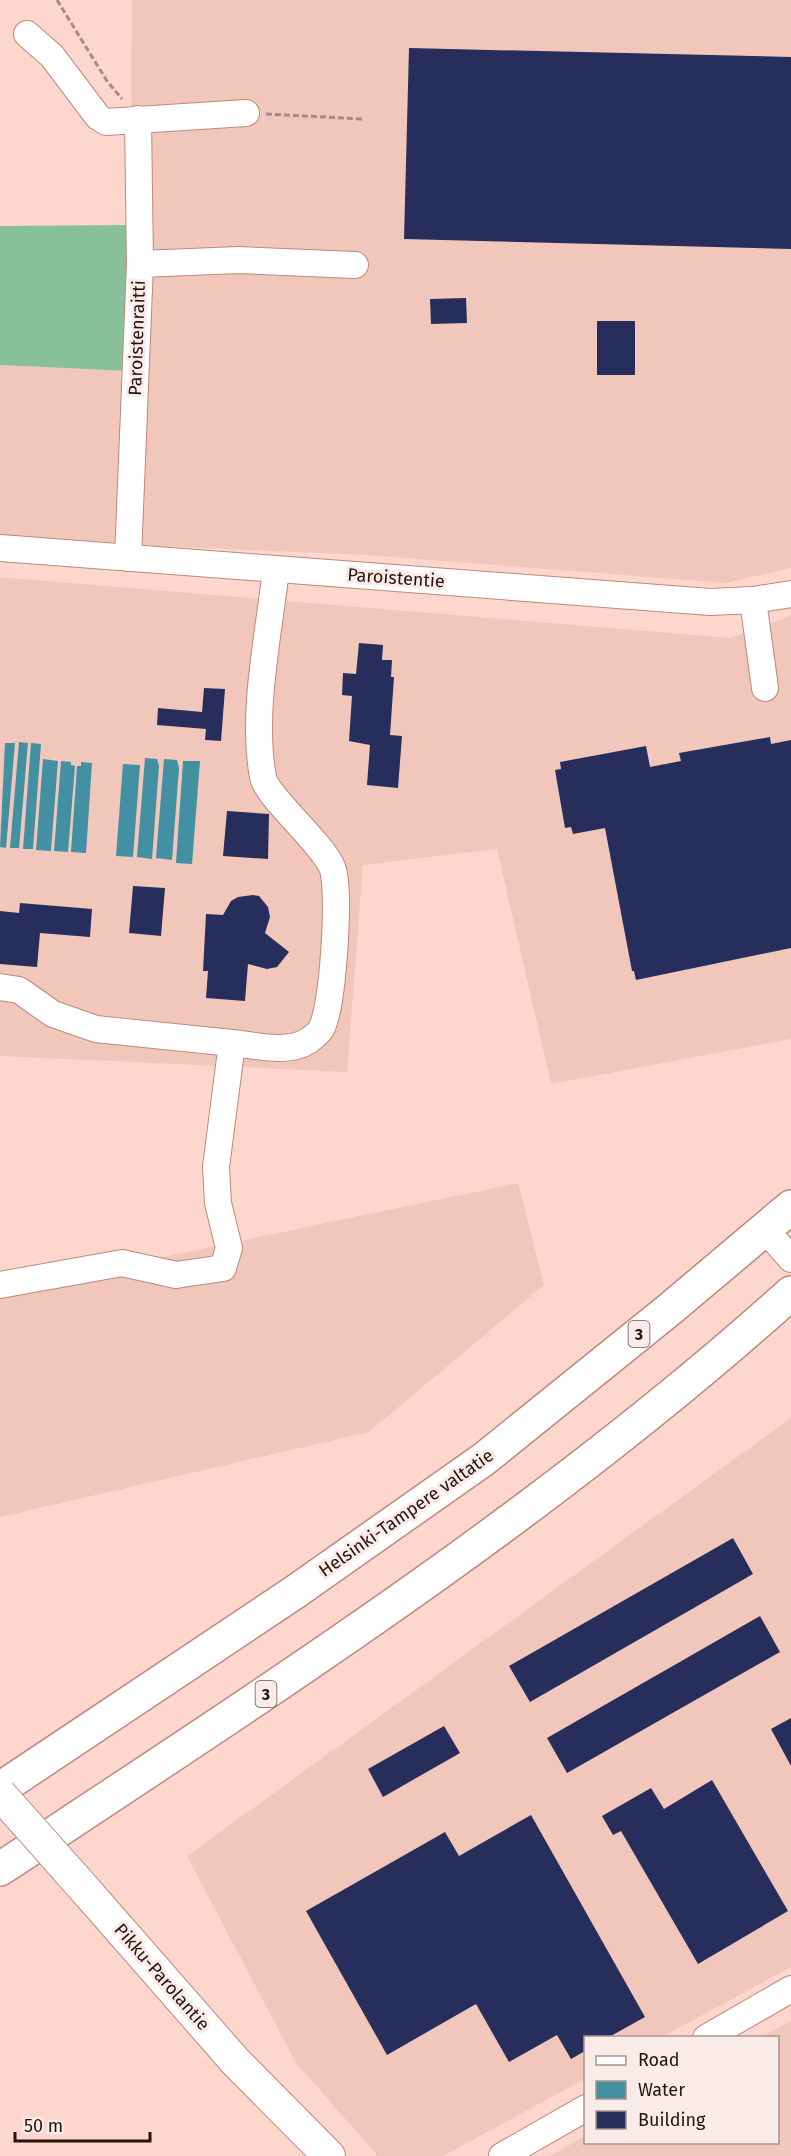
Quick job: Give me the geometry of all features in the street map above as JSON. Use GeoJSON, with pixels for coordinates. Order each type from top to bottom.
{"type":"FeatureCollection","features":[{"type":"Feature","properties":{"kind":"highway","name":"Helsinki-Tampere valtatie"},"geometry":{"type":"LineString","coordinates":[[0,1791],[296,1592],[484,1459],[791,1207]]}},
{"type":"Feature","properties":{"kind":"highway","name":"3"},"geometry":{"type":"LineString","coordinates":[[0,1869],[342,1643],[525,1509],[638,1421],[722,1355],[791,1293]]}},
{"type":"Feature","properties":{"kind":"main road","name":"Pikku-Parolantie"},"geometry":{"type":"LineString","coordinates":[[0,1791],[235,2061],[329,2156]]}},
{"type":"Feature","properties":{"kind":"street"},"geometry":{"type":"LineString","coordinates":[[27,34],[52,56],[98,117],[105,122],[246,113]]}},
{"type":"Feature","properties":{"kind":"street","name":"Paroistenraitti"},"geometry":{"type":"LineString","coordinates":[[128,558],[140,264],[138,119]]}},
{"type":"Feature","properties":{"kind":"street"},"geometry":{"type":"LineString","coordinates":[[140,264],[238,260],[355,265]]}},
{"type":"Feature","properties":{"kind":"street","name":"Paroistentie"},"geometry":{"type":"LineString","coordinates":[[0,548],[710,602],[753,600],[791,594]]}},
{"type":"Feature","properties":{"kind":"street"},"geometry":{"type":"LineString","coordinates":[[0,987],[19,990],[53,1014],[96,1029],[288,1047],[306,1042],[321,1030],[328,1009],[337,892],[332,866],[263,781],[260,757],[260,714],[276,569]]}},
{"type":"Feature","properties":{"kind":"street"},"geometry":{"type":"LineString","coordinates":[[753,600],[765,688]]}},
{"type":"Feature","properties":{"kind":"street"},"geometry":{"type":"LineString","coordinates":[[0,1285],[122,1263],[176,1275],[223,1268],[229,1248],[218,1203],[216,1167],[232,1043]]}},
{"type":"Feature","properties":{"kind":"street"},"geometry":{"type":"LineString","coordinates":[[765,1229],[791,1259]]}},
{"type":"Feature","properties":{"kind":"street"},"geometry":{"type":"LineString","coordinates":[[708,2036],[791,1989]]}},
{"type":"Feature","properties":{"kind":"street"},"geometry":{"type":"LineString","coordinates":[[502,2156],[584,2109]]}},
{"type":"Feature","properties":{"kind":"path"},"geometry":{"type":"LineString","coordinates":[[57,0],[107,81],[138,119]]}},
{"type":"Feature","properties":{"kind":"path"},"geometry":{"type":"LineString","coordinates":[[246,113],[363,119]]}},
{"type":"Feature","properties":{"kind":"shaded area"},"geometry":{"type":"Polygon","coordinates":[[[132,0],[791,0],[791,568],[726,583],[365,555],[110,544],[0,535],[0,365],[129,371],[132,0]]]}},
{"type":"Feature","properties":{"kind":"shaded area"},"geometry":{"type":"Polygon","coordinates":[[[0,577],[730,638],[791,616],[791,1039],[551,1084],[497,849],[363,865],[347,1072],[0,1056],[0,577]]]}},
{"type":"Feature","properties":{"kind":"shaded area"},"geometry":{"type":"Polygon","coordinates":[[[518,1183],[544,1285],[369,1432],[0,1517],[0,1291],[518,1183]]]}},
{"type":"Feature","properties":{"kind":"shaded area"},"geometry":{"type":"Polygon","coordinates":[[[791,1418],[791,1967],[664,2036],[584,2036],[584,2080],[443,2156],[378,2156],[296,2063],[187,1856],[791,1418]]]}},
{"type":"Feature","properties":{"kind":"shaded area"},"geometry":{"type":"Polygon","coordinates":[[[791,2021],[791,2156],[550,2156],[584,2137],[584,2144],[779,2144],[779,2036],[763,2036],[791,2021]]]}},
{"type":"Feature","properties":{"kind":"green space"},"geometry":{"type":"Polygon","coordinates":[[[131,225],[129,371],[0,365],[0,226],[131,225]]]}},
{"type":"Feature","properties":{"kind":"water"},"geometry":{"type":"Polygon","coordinates":[[[19,742],[28,743],[19,848],[10,848],[19,742]]]}},
{"type":"Feature","properties":{"kind":"water"},"geometry":{"type":"Polygon","coordinates":[[[5,743],[15,743],[6,848],[0,847],[5,743]]]}},
{"type":"Feature","properties":{"kind":"water"},"geometry":{"type":"Polygon","coordinates":[[[31,743],[41,744],[33,849],[23,849],[31,743]]]}},
{"type":"Feature","properties":{"kind":"water"},"geometry":{"type":"Polygon","coordinates":[[[145,758],[157,759],[159,766],[152,859],[137,857],[145,758]]]}},
{"type":"Feature","properties":{"kind":"water"},"geometry":{"type":"Polygon","coordinates":[[[43,759],[58,761],[51,851],[36,850],[43,759]]]}},
{"type":"Feature","properties":{"kind":"water"},"geometry":{"type":"Polygon","coordinates":[[[164,759],[177,760],[179,768],[172,860],[156,858],[164,759]]]}},
{"type":"Feature","properties":{"kind":"water"},"geometry":{"type":"Polygon","coordinates":[[[61,761],[71,762],[71,765],[75,766],[68,852],[54,851],[61,761]]]}},
{"type":"Feature","properties":{"kind":"water"},"geometry":{"type":"Polygon","coordinates":[[[183,761],[200,761],[192,864],[176,863],[183,761]]]}},
{"type":"Feature","properties":{"kind":"water"},"geometry":{"type":"Polygon","coordinates":[[[81,762],[92,763],[86,853],[71,852],[77,766],[81,766],[81,762]]]}},
{"type":"Feature","properties":{"kind":"water"},"geometry":{"type":"Polygon","coordinates":[[[123,764],[140,765],[133,857],[116,856],[123,764]]]}},
{"type":"Feature","properties":{"kind":"building"},"geometry":{"type":"Polygon","coordinates":[[[409,48],[791,57],[791,249],[404,239],[409,48]]]}},
{"type":"Feature","properties":{"kind":"building"},"geometry":{"type":"Polygon","coordinates":[[[466,298],[467,323],[431,324],[430,299],[466,298]]]}},
{"type":"Feature","properties":{"kind":"building"},"geometry":{"type":"Polygon","coordinates":[[[597,321],[635,321],[635,375],[597,375],[597,321]]]}},
{"type":"Feature","properties":{"kind":"building"},"geometry":{"type":"Polygon","coordinates":[[[359,643],[383,645],[382,660],[392,660],[391,677],[394,677],[390,735],[402,736],[398,788],[367,785],[370,745],[349,741],[352,696],[342,695],[343,673],[356,674],[359,643]]]}},
{"type":"Feature","properties":{"kind":"building"},"geometry":{"type":"Polygon","coordinates":[[[204,688],[225,689],[221,741],[205,740],[206,729],[157,725],[158,708],[202,712],[204,688]]]}},
{"type":"Feature","properties":{"kind":"building"},"geometry":{"type":"Polygon","coordinates":[[[770,737],[771,744],[791,740],[791,948],[636,980],[634,971],[632,971],[605,828],[573,834],[571,827],[565,828],[555,770],[561,769],[560,762],[646,746],[650,767],[681,761],[679,753],[770,737]]]}},
{"type":"Feature","properties":{"kind":"building"},"geometry":{"type":"Polygon","coordinates":[[[227,811],[269,814],[268,859],[223,856],[227,811]]]}},
{"type":"Feature","properties":{"kind":"building"},"geometry":{"type":"Polygon","coordinates":[[[133,886],[165,888],[161,936],[129,933],[133,886]]]}},
{"type":"Feature","properties":{"kind":"building"},"geometry":{"type":"Polygon","coordinates":[[[259,896],[268,907],[270,917],[265,933],[289,952],[277,967],[267,969],[248,964],[245,1001],[206,998],[208,971],[203,971],[206,914],[223,915],[231,901],[238,897],[259,896]]]}},
{"type":"Feature","properties":{"kind":"building"},"geometry":{"type":"Polygon","coordinates":[[[20,903],[92,909],[90,937],[40,933],[37,967],[0,964],[0,911],[19,913],[20,903]]]}},
{"type":"Feature","properties":{"kind":"building"},"geometry":{"type":"Polygon","coordinates":[[[733,1538],[753,1574],[530,1702],[509,1666],[733,1538]]]}},
{"type":"Feature","properties":{"kind":"building"},"geometry":{"type":"Polygon","coordinates":[[[760,1616],[780,1652],[567,1773],[547,1738],[760,1616]]]}},
{"type":"Feature","properties":{"kind":"building"},"geometry":{"type":"Polygon","coordinates":[[[791,1718],[791,1766],[771,1729],[791,1718]]]}},
{"type":"Feature","properties":{"kind":"building"},"geometry":{"type":"Polygon","coordinates":[[[444,1726],[460,1753],[383,1797],[368,1769],[444,1726]]]}},
{"type":"Feature","properties":{"kind":"building"},"geometry":{"type":"Polygon","coordinates":[[[712,1780],[788,1911],[698,1964],[621,1831],[613,1835],[602,1816],[651,1788],[664,1809],[712,1780]]]}},
{"type":"Feature","properties":{"kind":"building"},"geometry":{"type":"Polygon","coordinates":[[[531,1815],[645,2017],[611,2036],[584,2036],[584,2052],[571,2059],[557,2035],[509,2062],[476,2004],[387,2055],[306,1911],[445,1832],[459,1856],[531,1815]]]}}]}
